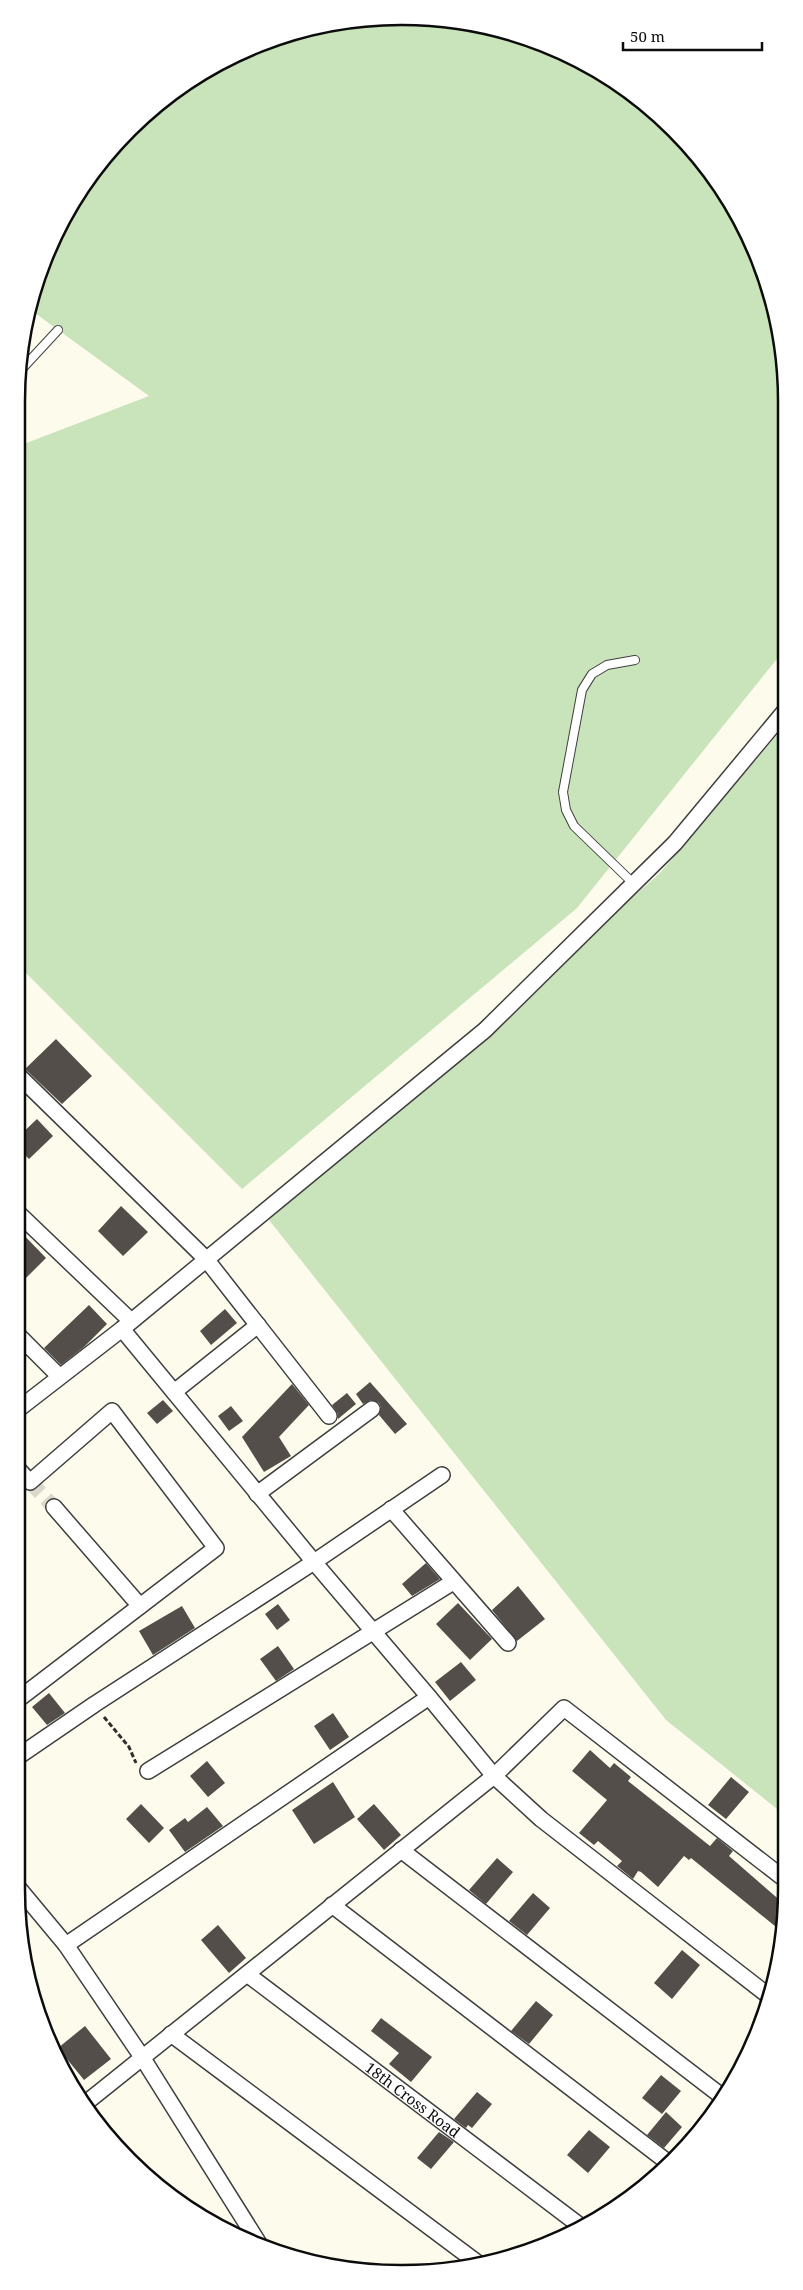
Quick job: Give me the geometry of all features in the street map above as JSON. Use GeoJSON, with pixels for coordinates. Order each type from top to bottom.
{"type":"FeatureCollection","features":[{"type":"Feature","properties":{"kind":"street"},"geometry":{"type":"LineString","coordinates":[[25,1404],[126,1325],[485,1030],[675,843],[778,719]]}},
{"type":"Feature","properties":{"kind":"street"},"geometry":{"type":"LineString","coordinates":[[25,1082],[206,1259],[329,1416]]}},
{"type":"Feature","properties":{"kind":"street"},"geometry":{"type":"LineString","coordinates":[[25,1220],[126,1325],[174,1392],[257,1494],[429,1696],[494,1776],[541,1819],[763,1992]]}},
{"type":"Feature","properties":{"kind":"street"},"geometry":{"type":"LineString","coordinates":[[174,1392],[258,1326]]}},
{"type":"Feature","properties":{"kind":"street"},"geometry":{"type":"LineString","coordinates":[[25,1342],[59,1376]]}},
{"type":"Feature","properties":{"kind":"street"},"geometry":{"type":"LineString","coordinates":[[257,1494],[372,1409]]}},
{"type":"Feature","properties":{"kind":"street"},"geometry":{"type":"LineString","coordinates":[[25,1477],[30,1482],[112,1412],[216,1548],[25,1690]]}},
{"type":"Feature","properties":{"kind":"street"},"geometry":{"type":"LineString","coordinates":[[25,1752],[95,1704],[314,1562],[442,1475]]}},
{"type":"Feature","properties":{"kind":"street"},"geometry":{"type":"LineString","coordinates":[[54,1507],[140,1606]]}},
{"type":"Feature","properties":{"kind":"street"},"geometry":{"type":"LineString","coordinates":[[391,1508],[453,1582],[508,1643]]}},
{"type":"Feature","properties":{"kind":"street"},"geometry":{"type":"LineString","coordinates":[[148,1771],[453,1582]]}},
{"type":"Feature","properties":{"kind":"street"},"geometry":{"type":"LineString","coordinates":[[66,1945],[429,1696]]}},
{"type":"Feature","properties":{"kind":"street"},"geometry":{"type":"LineString","coordinates":[[89,2100],[494,1776],[564,1708],[778,1874]]}},
{"type":"Feature","properties":{"kind":"street"},"geometry":{"type":"LineString","coordinates":[[401,1850],[718,2093]]}},
{"type":"Feature","properties":{"kind":"street"},"geometry":{"type":"LineString","coordinates":[[25,1896],[66,1945],[142,2058],[253,2234]]}},
{"type":"Feature","properties":{"kind":"street"},"geometry":{"type":"LineString","coordinates":[[332,1905],[664,2159]]}},
{"type":"Feature","properties":{"kind":"street","name":"18th Cross Road"},"geometry":{"type":"LineString","coordinates":[[247,1974],[575,2222]]}},
{"type":"Feature","properties":{"kind":"street"},"geometry":{"type":"LineString","coordinates":[[171,2034],[472,2258]]}},
{"type":"Feature","properties":{"kind":"lane"},"geometry":{"type":"LineString","coordinates":[[27,363],[58,330]]}},
{"type":"Feature","properties":{"kind":"lane"},"geometry":{"type":"LineString","coordinates":[[634,884],[574,826],[566,810],[563,792],[582,690],[592,674],[607,665],[635,660]]}},
{"type":"Feature","properties":{"kind":"path"},"geometry":{"type":"LineString","coordinates":[[95,1704],[129,1747],[136,1763],[148,1771]]}},
{"type":"Feature","properties":{"kind":"green space"},"geometry":{"type":"Polygon","coordinates":[[[402,25],[451,28],[475,32],[523,45],[590,75],[611,88],[650,118],[685,153],[715,192],[728,213],[758,280],[771,328],[775,352],[778,402],[778,657],[577,908],[242,1189],[25,972],[25,444],[149,396],[36,314],[54,257],[75,213],[88,192],[118,153],[153,118],[192,88],[235,64],[280,45],[328,32],[377,26],[402,25]]]}},
{"type":"Feature","properties":{"kind":"green space"},"geometry":{"type":"Polygon","coordinates":[[[778,734],[778,1810],[666,1720],[269,1220],[660,873],[778,734]]]}},
{"type":"Feature","properties":{"kind":"building"},"geometry":{"type":"Polygon","coordinates":[[[56,1039],[92,1076],[62,1104],[25,1069],[56,1039]]]}},
{"type":"Feature","properties":{"kind":"building"},"geometry":{"type":"Polygon","coordinates":[[[37,1119],[53,1136],[29,1159],[25,1155],[25,1130],[37,1119]]]}},
{"type":"Feature","properties":{"kind":"building"},"geometry":{"type":"Polygon","coordinates":[[[121,1206],[148,1232],[123,1256],[98,1231],[121,1206]]]}},
{"type":"Feature","properties":{"kind":"building"},"geometry":{"type":"Polygon","coordinates":[[[25,1236],[46,1258],[25,1277],[25,1236]]]}},
{"type":"Feature","properties":{"kind":"building"},"geometry":{"type":"Polygon","coordinates":[[[89,1305],[107,1324],[84,1347],[61,1365],[44,1348],[89,1305]]]}},
{"type":"Feature","properties":{"kind":"building"},"geometry":{"type":"Polygon","coordinates":[[[225,1309],[237,1323],[211,1345],[200,1331],[225,1309]]]}},
{"type":"Feature","properties":{"kind":"building"},"geometry":{"type":"Polygon","coordinates":[[[370,1382],[407,1424],[395,1434],[379,1415],[381,1408],[379,1403],[371,1400],[363,1404],[356,1394],[370,1382]]]}},
{"type":"Feature","properties":{"kind":"building"},"geometry":{"type":"Polygon","coordinates":[[[292,1384],[309,1405],[279,1437],[291,1456],[264,1472],[242,1437],[292,1384]]]}},
{"type":"Feature","properties":{"kind":"building"},"geometry":{"type":"Polygon","coordinates":[[[347,1393],[356,1404],[338,1419],[338,1414],[332,1405],[347,1393]]]}},
{"type":"Feature","properties":{"kind":"building"},"geometry":{"type":"Polygon","coordinates":[[[163,1400],[173,1411],[157,1424],[147,1413],[163,1400]]]}},
{"type":"Feature","properties":{"kind":"building"},"geometry":{"type":"Polygon","coordinates":[[[231,1406],[243,1421],[229,1431],[218,1416],[231,1406]]]}},
{"type":"Feature","properties":{"kind":"building"},"geometry":{"type":"Polygon","coordinates":[[[426,1563],[440,1579],[412,1596],[402,1584],[426,1563]]]}},
{"type":"Feature","properties":{"kind":"building"},"geometry":{"type":"Polygon","coordinates":[[[518,1586],[545,1619],[517,1641],[492,1610],[518,1586]]]}},
{"type":"Feature","properties":{"kind":"building"},"geometry":{"type":"Polygon","coordinates":[[[458,1603],[492,1639],[470,1660],[436,1624],[458,1603]]]}},
{"type":"Feature","properties":{"kind":"building"},"geometry":{"type":"Polygon","coordinates":[[[278,1604],[290,1620],[277,1630],[265,1614],[278,1604]]]}},
{"type":"Feature","properties":{"kind":"building"},"geometry":{"type":"Polygon","coordinates":[[[182,1606],[195,1628],[153,1655],[139,1631],[182,1606]]]}},
{"type":"Feature","properties":{"kind":"building"},"geometry":{"type":"Polygon","coordinates":[[[278,1646],[294,1669],[276,1681],[260,1659],[278,1646]]]}},
{"type":"Feature","properties":{"kind":"building"},"geometry":{"type":"Polygon","coordinates":[[[461,1662],[476,1680],[450,1701],[435,1682],[461,1662]]]}},
{"type":"Feature","properties":{"kind":"building"},"geometry":{"type":"Polygon","coordinates":[[[49,1693],[65,1713],[47,1725],[32,1707],[49,1693]]]}},
{"type":"Feature","properties":{"kind":"building"},"geometry":{"type":"Polygon","coordinates":[[[333,1713],[349,1737],[330,1750],[314,1726],[333,1713]]]}},
{"type":"Feature","properties":{"kind":"building"},"geometry":{"type":"Polygon","coordinates":[[[590,1750],[610,1768],[614,1763],[631,1777],[628,1781],[710,1846],[717,1838],[733,1851],[729,1856],[778,1898],[776,1927],[691,1858],[689,1860],[684,1856],[658,1887],[638,1871],[633,1879],[617,1866],[622,1861],[598,1841],[594,1845],[579,1833],[607,1800],[572,1771],[590,1750]]]}},
{"type":"Feature","properties":{"kind":"building"},"geometry":{"type":"Polygon","coordinates":[[[207,1761],[225,1783],[208,1797],[190,1776],[207,1761]]]}},
{"type":"Feature","properties":{"kind":"building"},"geometry":{"type":"Polygon","coordinates":[[[731,1777],[749,1792],[726,1819],[708,1805],[731,1777]]]}},
{"type":"Feature","properties":{"kind":"building"},"geometry":{"type":"Polygon","coordinates":[[[333,1782],[355,1817],[314,1844],[292,1810],[333,1782]]]}},
{"type":"Feature","properties":{"kind":"building"},"geometry":{"type":"Polygon","coordinates":[[[141,1804],[164,1828],[149,1843],[126,1819],[141,1804]]]}},
{"type":"Feature","properties":{"kind":"building"},"geometry":{"type":"Polygon","coordinates":[[[374,1804],[401,1835],[384,1850],[357,1819],[374,1804]]]}},
{"type":"Feature","properties":{"kind":"building"},"geometry":{"type":"Polygon","coordinates":[[[207,1807],[223,1826],[185,1852],[169,1830],[185,1818],[188,1822],[207,1807]]]}},
{"type":"Feature","properties":{"kind":"building"},"geometry":{"type":"Polygon","coordinates":[[[497,1858],[513,1872],[486,1904],[469,1890],[497,1858]]]}},
{"type":"Feature","properties":{"kind":"building"},"geometry":{"type":"Polygon","coordinates":[[[533,1893],[550,1908],[527,1935],[509,1921],[533,1893]]]}},
{"type":"Feature","properties":{"kind":"building"},"geometry":{"type":"Polygon","coordinates":[[[218,1925],[246,1958],[229,1973],[201,1940],[218,1925]]]}},
{"type":"Feature","properties":{"kind":"building"},"geometry":{"type":"Polygon","coordinates":[[[682,1950],[700,1965],[672,1999],[654,1983],[682,1950]]]}},
{"type":"Feature","properties":{"kind":"building"},"geometry":{"type":"Polygon","coordinates":[[[536,2001],[553,2015],[529,2044],[511,2031],[536,2001]]]}},
{"type":"Feature","properties":{"kind":"building"},"geometry":{"type":"Polygon","coordinates":[[[381,2018],[432,2057],[411,2082],[389,2064],[399,2053],[371,2031],[381,2018]]]}},
{"type":"Feature","properties":{"kind":"building"},"geometry":{"type":"Polygon","coordinates":[[[85,2026],[111,2059],[84,2080],[64,2056],[60,2046],[85,2026]]]}},
{"type":"Feature","properties":{"kind":"building"},"geometry":{"type":"Polygon","coordinates":[[[661,2075],[681,2091],[662,2114],[642,2098],[661,2075]]]}},
{"type":"Feature","properties":{"kind":"building"},"geometry":{"type":"Polygon","coordinates":[[[477,2092],[492,2104],[472,2128],[468,2125],[466,2128],[454,2119],[477,2092]]]}},
{"type":"Feature","properties":{"kind":"building"},"geometry":{"type":"Polygon","coordinates":[[[666,2112],[682,2127],[664,2148],[647,2135],[666,2112]]]}},
{"type":"Feature","properties":{"kind":"building"},"geometry":{"type":"Polygon","coordinates":[[[589,2130],[610,2147],[588,2173],[567,2155],[589,2130]]]}},
{"type":"Feature","properties":{"kind":"building"},"geometry":{"type":"Polygon","coordinates":[[[439,2132],[454,2142],[431,2169],[417,2158],[439,2132]]]}},
{"type":"Feature","properties":{"kind":"tunnel"},"geometry":{"type":"LineString","coordinates":[[30,1482],[54,1507]]}}]}
